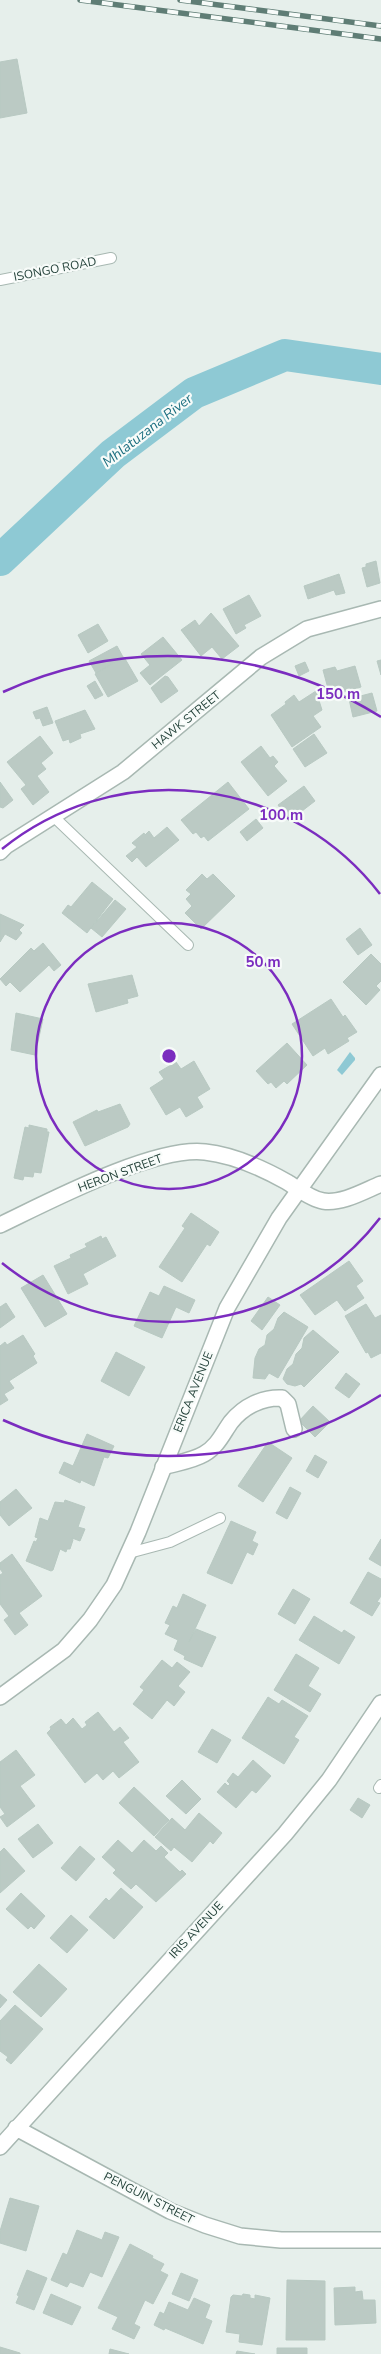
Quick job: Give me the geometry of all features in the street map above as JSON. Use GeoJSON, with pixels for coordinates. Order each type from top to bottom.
{"type":"FeatureCollection","features":[{"type":"Feature","properties":{"kind":"street","name":"HAWK STREET"},"geometry":{"type":"LineString","coordinates":[[0,852],[6,846],[123,772],[261,657],[285,641],[307,629],[381,609]]}},
{"type":"Feature","properties":{"kind":"street","name":"ERICA AVENUE"},"geometry":{"type":"LineString","coordinates":[[0,1698],[64,1650],[90,1620],[114,1585],[227,1308],[269,1235],[381,1075]]}},
{"type":"Feature","properties":{"kind":"street","name":"HERON STREET"},"geometry":{"type":"LineString","coordinates":[[0,1225],[71,1192],[136,1166],[175,1153],[204,1152],[231,1158],[274,1174],[322,1201],[335,1201],[381,1184]]}},
{"type":"Feature","properties":{"kind":"street"},"geometry":{"type":"LineString","coordinates":[[163,1467],[204,1454],[220,1439],[232,1422],[244,1410],[261,1400],[282,1398],[288,1404],[294,1429]]}},
{"type":"Feature","properties":{"kind":"street","name":"IRIS AVENUE"},"geometry":{"type":"LineString","coordinates":[[0,2147],[285,1834],[329,1780],[381,1704]]}},
{"type":"Feature","properties":{"kind":"street","name":"PENGUIN STREET"},"geometry":{"type":"LineString","coordinates":[[16,2128],[170,2211],[240,2236],[280,2240],[381,2240]]}},
{"type":"Feature","properties":{"kind":"lane","name":"ISONGO ROAD"},"geometry":{"type":"LineString","coordinates":[[0,280],[111,258]]}},
{"type":"Feature","properties":{"kind":"lane"},"geometry":{"type":"LineString","coordinates":[[53,816],[188,944]]}},
{"type":"Feature","properties":{"kind":"lane"},"geometry":{"type":"LineString","coordinates":[[129,1552],[162,1545],[220,1518]]}},
{"type":"Feature","properties":{"kind":"water"},"geometry":{"type":"Polygon","coordinates":[[[350,1052],[355,1060],[342,1075],[337,1070],[350,1052]]]}},
{"type":"Feature","properties":{"kind":"building"},"geometry":{"type":"Polygon","coordinates":[[[17,59],[27,113],[0,118],[0,62],[17,59]]]}},
{"type":"Feature","properties":{"kind":"building"},"geometry":{"type":"Polygon","coordinates":[[[376,561],[380,583],[367,587],[362,568],[366,567],[366,564],[376,561]]]}},
{"type":"Feature","properties":{"kind":"building"},"geometry":{"type":"Polygon","coordinates":[[[339,574],[345,593],[336,595],[334,590],[308,599],[304,586],[339,574]]]}},
{"type":"Feature","properties":{"kind":"building"},"geometry":{"type":"Polygon","coordinates":[[[249,595],[261,616],[244,625],[246,628],[236,634],[223,609],[249,595]]]}},
{"type":"Feature","properties":{"kind":"building"},"geometry":{"type":"Polygon","coordinates":[[[211,613],[239,646],[222,659],[212,647],[201,656],[181,630],[195,620],[199,626],[211,613]]]}},
{"type":"Feature","properties":{"kind":"building"},"geometry":{"type":"Polygon","coordinates":[[[98,624],[108,641],[88,653],[78,635],[98,624]]]}},
{"type":"Feature","properties":{"kind":"building"},"geometry":{"type":"Polygon","coordinates":[[[163,637],[182,660],[150,685],[140,673],[150,665],[141,654],[163,637]]]}},
{"type":"Feature","properties":{"kind":"building"},"geometry":{"type":"Polygon","coordinates":[[[117,646],[123,657],[96,673],[89,661],[117,646]]]}},
{"type":"Feature","properties":{"kind":"building"},"geometry":{"type":"Polygon","coordinates":[[[124,657],[138,681],[108,697],[95,674],[124,657]]]}},
{"type":"Feature","properties":{"kind":"building"},"geometry":{"type":"Polygon","coordinates":[[[381,660],[381,675],[377,661],[381,660]]]}},
{"type":"Feature","properties":{"kind":"building"},"geometry":{"type":"Polygon","coordinates":[[[305,662],[309,671],[299,676],[295,666],[305,662]]]}},
{"type":"Feature","properties":{"kind":"building"},"geometry":{"type":"Polygon","coordinates":[[[355,666],[361,687],[330,696],[323,670],[335,667],[337,671],[355,666]]]}},
{"type":"Feature","properties":{"kind":"building"},"geometry":{"type":"Polygon","coordinates":[[[165,676],[168,677],[178,691],[161,703],[151,688],[165,676]]]}},
{"type":"Feature","properties":{"kind":"building"},"geometry":{"type":"Polygon","coordinates":[[[95,681],[103,695],[95,699],[87,686],[95,681]]]}},
{"type":"Feature","properties":{"kind":"building"},"geometry":{"type":"Polygon","coordinates":[[[316,691],[322,710],[313,716],[321,727],[292,747],[271,715],[286,704],[285,702],[294,695],[299,702],[316,691]]]}},
{"type":"Feature","properties":{"kind":"building"},"geometry":{"type":"Polygon","coordinates":[[[372,693],[377,711],[353,717],[349,699],[372,693]]]}},
{"type":"Feature","properties":{"kind":"building"},"geometry":{"type":"Polygon","coordinates":[[[47,707],[53,723],[43,726],[40,718],[36,719],[33,712],[47,707]]]}},
{"type":"Feature","properties":{"kind":"building"},"geometry":{"type":"Polygon","coordinates":[[[85,710],[95,729],[80,734],[81,738],[70,743],[69,739],[63,741],[55,721],[85,710]]]}},
{"type":"Feature","properties":{"kind":"building"},"geometry":{"type":"Polygon","coordinates":[[[314,734],[327,753],[305,767],[293,749],[314,734]]]}},
{"type":"Feature","properties":{"kind":"building"},"geometry":{"type":"Polygon","coordinates":[[[40,736],[53,753],[41,763],[46,769],[37,776],[49,792],[33,805],[21,789],[26,785],[7,762],[40,736]]]}},
{"type":"Feature","properties":{"kind":"building"},"geometry":{"type":"Polygon","coordinates":[[[261,746],[270,758],[273,756],[278,762],[274,766],[287,781],[268,796],[241,762],[261,746]]]}},
{"type":"Feature","properties":{"kind":"building"},"geometry":{"type":"Polygon","coordinates":[[[0,782],[13,800],[3,808],[0,807],[0,782]]]}},
{"type":"Feature","properties":{"kind":"building"},"geometry":{"type":"Polygon","coordinates":[[[228,782],[249,809],[208,841],[204,836],[201,838],[196,832],[193,834],[181,820],[228,782]]]}},
{"type":"Feature","properties":{"kind":"building"},"geometry":{"type":"Polygon","coordinates":[[[304,786],[315,801],[289,821],[278,805],[304,786]]]}},
{"type":"Feature","properties":{"kind":"building"},"geometry":{"type":"Polygon","coordinates":[[[256,819],[263,828],[247,841],[240,832],[256,819]]]}},
{"type":"Feature","properties":{"kind":"building"},"geometry":{"type":"Polygon","coordinates":[[[167,827],[179,840],[146,867],[137,857],[132,862],[126,856],[137,847],[132,843],[144,833],[145,835],[149,831],[154,838],[167,827]]]}},
{"type":"Feature","properties":{"kind":"building"},"geometry":{"type":"Polygon","coordinates":[[[202,874],[207,879],[213,874],[235,896],[201,929],[185,913],[192,906],[186,899],[191,894],[186,890],[202,874]]]}},
{"type":"Feature","properties":{"kind":"building"},"geometry":{"type":"Polygon","coordinates":[[[92,882],[113,899],[87,933],[62,913],[68,905],[71,907],[92,882]]]}},
{"type":"Feature","properties":{"kind":"building"},"geometry":{"type":"Polygon","coordinates":[[[115,900],[126,909],[102,937],[91,928],[115,900]]]}},
{"type":"Feature","properties":{"kind":"building"},"geometry":{"type":"Polygon","coordinates":[[[0,914],[24,925],[19,930],[22,933],[16,940],[5,934],[0,942],[0,914]]]}},
{"type":"Feature","properties":{"kind":"building"},"geometry":{"type":"Polygon","coordinates":[[[360,928],[372,945],[358,955],[346,939],[360,928]]]}},
{"type":"Feature","properties":{"kind":"building"},"geometry":{"type":"Polygon","coordinates":[[[43,943],[61,965],[54,971],[49,965],[20,992],[10,982],[6,986],[0,979],[31,948],[34,951],[43,943]]]}},
{"type":"Feature","properties":{"kind":"building"},"geometry":{"type":"Polygon","coordinates":[[[371,954],[381,964],[381,981],[376,986],[380,990],[366,1005],[343,982],[371,954]]]}},
{"type":"Feature","properties":{"kind":"building"},"geometry":{"type":"Polygon","coordinates":[[[132,975],[138,996],[127,999],[128,1003],[96,1012],[88,984],[132,975]]]}},
{"type":"Feature","properties":{"kind":"building"},"geometry":{"type":"Polygon","coordinates":[[[331,999],[343,1017],[345,1015],[357,1032],[347,1038],[349,1041],[328,1054],[325,1048],[313,1056],[292,1024],[331,999]]]}},
{"type":"Feature","properties":{"kind":"building"},"geometry":{"type":"Polygon","coordinates":[[[16,1013],[43,1019],[35,1055],[11,1050],[16,1013]]]}},
{"type":"Feature","properties":{"kind":"building"},"geometry":{"type":"Polygon","coordinates":[[[287,1043],[307,1065],[287,1084],[284,1081],[276,1088],[271,1082],[268,1084],[256,1071],[287,1043]]]}},
{"type":"Feature","properties":{"kind":"building"},"geometry":{"type":"Polygon","coordinates":[[[194,1061],[210,1089],[197,1097],[203,1107],[186,1117],[180,1107],[166,1115],[150,1088],[164,1079],[159,1072],[176,1062],[181,1069],[194,1061]]]}},
{"type":"Feature","properties":{"kind":"building"},"geometry":{"type":"Polygon","coordinates":[[[120,1104],[130,1124],[128,1127],[85,1146],[73,1122],[97,1110],[98,1112],[120,1104]]]}},
{"type":"Feature","properties":{"kind":"building"},"geometry":{"type":"Polygon","coordinates":[[[29,1125],[47,1129],[47,1132],[49,1132],[41,1173],[34,1172],[33,1177],[24,1176],[23,1180],[14,1178],[25,1127],[29,1128],[29,1125]]]}},
{"type":"Feature","properties":{"kind":"building"},"geometry":{"type":"Polygon","coordinates":[[[191,1213],[219,1232],[210,1246],[207,1244],[182,1282],[159,1267],[185,1228],[182,1226],[191,1213]]]}},
{"type":"Feature","properties":{"kind":"building"},"geometry":{"type":"Polygon","coordinates":[[[101,1236],[102,1239],[106,1237],[116,1256],[83,1274],[88,1284],[68,1294],[54,1266],[71,1258],[70,1255],[87,1247],[85,1244],[101,1236]]]}},
{"type":"Feature","properties":{"kind":"building"},"geometry":{"type":"Polygon","coordinates":[[[349,1261],[363,1281],[356,1286],[364,1298],[345,1311],[337,1300],[315,1315],[300,1295],[349,1261]]]}},
{"type":"Feature","properties":{"kind":"building"},"geometry":{"type":"Polygon","coordinates":[[[43,1275],[67,1314],[45,1327],[21,1288],[43,1275]]]}},
{"type":"Feature","properties":{"kind":"building"},"geometry":{"type":"Polygon","coordinates":[[[164,1286],[195,1300],[189,1313],[176,1307],[162,1338],[134,1326],[150,1292],[159,1296],[164,1286]]]}},
{"type":"Feature","properties":{"kind":"building"},"geometry":{"type":"Polygon","coordinates":[[[268,1297],[280,1305],[262,1330],[251,1321],[268,1297]]]}},
{"type":"Feature","properties":{"kind":"building"},"geometry":{"type":"Polygon","coordinates":[[[6,1303],[15,1317],[0,1328],[0,1307],[6,1303]]]}},
{"type":"Feature","properties":{"kind":"building"},"geometry":{"type":"Polygon","coordinates":[[[366,1304],[375,1318],[381,1315],[381,1353],[371,1358],[368,1352],[366,1353],[345,1316],[366,1304]]]}},
{"type":"Feature","properties":{"kind":"building"},"geometry":{"type":"Polygon","coordinates":[[[284,1312],[308,1327],[278,1378],[269,1373],[265,1379],[253,1378],[255,1358],[259,1349],[265,1345],[267,1335],[274,1329],[278,1318],[284,1312]]]}},
{"type":"Feature","properties":{"kind":"building"},"geometry":{"type":"Polygon","coordinates":[[[313,1330],[339,1352],[304,1387],[301,1384],[295,1386],[287,1384],[283,1379],[287,1369],[293,1364],[296,1354],[302,1348],[304,1338],[313,1330]]]}},
{"type":"Feature","properties":{"kind":"building"},"geometry":{"type":"Polygon","coordinates":[[[23,1335],[35,1354],[33,1356],[37,1363],[9,1381],[14,1388],[4,1394],[8,1400],[0,1405],[0,1346],[5,1342],[7,1345],[23,1335]]]}},
{"type":"Feature","properties":{"kind":"building"},"geometry":{"type":"Polygon","coordinates":[[[116,1352],[145,1367],[129,1396],[101,1381],[116,1352]]]}},
{"type":"Feature","properties":{"kind":"building"},"geometry":{"type":"Polygon","coordinates":[[[346,1373],[360,1384],[349,1398],[335,1388],[346,1373]]]}},
{"type":"Feature","properties":{"kind":"building"},"geometry":{"type":"Polygon","coordinates":[[[313,1406],[330,1422],[315,1437],[299,1421],[313,1406]]]}},
{"type":"Feature","properties":{"kind":"building"},"geometry":{"type":"Polygon","coordinates":[[[87,1434],[114,1446],[108,1458],[104,1457],[94,1486],[81,1480],[80,1483],[59,1473],[64,1462],[73,1466],[87,1434]]]}},
{"type":"Feature","properties":{"kind":"building"},"geometry":{"type":"Polygon","coordinates":[[[268,1442],[292,1458],[263,1502],[238,1486],[268,1442]]]}},
{"type":"Feature","properties":{"kind":"building"},"geometry":{"type":"Polygon","coordinates":[[[315,1455],[327,1462],[318,1478],[306,1471],[315,1455]]]}},
{"type":"Feature","properties":{"kind":"building"},"geometry":{"type":"Polygon","coordinates":[[[290,1487],[301,1493],[287,1519],[276,1513],[290,1487]]]}},
{"type":"Feature","properties":{"kind":"building"},"geometry":{"type":"Polygon","coordinates":[[[16,1489],[32,1508],[9,1526],[0,1515],[0,1502],[16,1489]]]}},
{"type":"Feature","properties":{"kind":"building"},"geometry":{"type":"Polygon","coordinates":[[[65,1500],[85,1507],[78,1527],[85,1529],[80,1541],[72,1538],[70,1549],[67,1549],[66,1552],[60,1549],[51,1571],[26,1561],[34,1541],[36,1542],[38,1538],[35,1537],[40,1518],[48,1521],[55,1502],[64,1503],[65,1500]]]}},
{"type":"Feature","properties":{"kind":"building"},"geometry":{"type":"Polygon","coordinates":[[[231,1521],[256,1532],[252,1541],[258,1544],[253,1555],[247,1552],[232,1584],[207,1573],[231,1521]]]}},
{"type":"Feature","properties":{"kind":"building"},"geometry":{"type":"Polygon","coordinates":[[[381,1539],[381,1566],[369,1559],[381,1539]]]}},
{"type":"Feature","properties":{"kind":"building"},"geometry":{"type":"Polygon","coordinates":[[[12,1554],[42,1596],[19,1613],[28,1625],[15,1635],[4,1620],[9,1616],[0,1604],[0,1575],[3,1573],[0,1569],[0,1563],[12,1554]]]}},
{"type":"Feature","properties":{"kind":"building"},"geometry":{"type":"Polygon","coordinates":[[[368,1572],[381,1579],[381,1596],[377,1602],[380,1603],[372,1616],[350,1603],[368,1572]]]}},
{"type":"Feature","properties":{"kind":"building"},"geometry":{"type":"Polygon","coordinates":[[[293,1589],[310,1599],[295,1624],[278,1614],[293,1589]]]}},
{"type":"Feature","properties":{"kind":"building"},"geometry":{"type":"Polygon","coordinates":[[[183,1594],[206,1605],[189,1642],[196,1629],[216,1637],[202,1667],[184,1659],[185,1656],[174,1650],[178,1640],[165,1634],[170,1625],[165,1623],[173,1606],[177,1608],[183,1594]]]}},
{"type":"Feature","properties":{"kind":"building"},"geometry":{"type":"Polygon","coordinates":[[[314,1616],[342,1633],[344,1630],[355,1637],[339,1664],[299,1640],[314,1616]]]}},
{"type":"Feature","properties":{"kind":"building"},"geometry":{"type":"Polygon","coordinates":[[[296,1654],[319,1668],[308,1686],[321,1694],[310,1712],[274,1690],[296,1654]]]}},
{"type":"Feature","properties":{"kind":"building"},"geometry":{"type":"Polygon","coordinates":[[[162,1660],[172,1668],[177,1662],[190,1672],[178,1686],[185,1692],[174,1706],[167,1700],[152,1719],[133,1704],[144,1690],[140,1687],[162,1660]]]}},
{"type":"Feature","properties":{"kind":"building"},"geometry":{"type":"Polygon","coordinates":[[[268,1697],[279,1704],[282,1700],[308,1716],[294,1737],[299,1740],[284,1764],[242,1738],[268,1697]]]}},
{"type":"Feature","properties":{"kind":"building"},"geometry":{"type":"Polygon","coordinates":[[[98,1712],[114,1732],[120,1727],[129,1738],[123,1742],[139,1762],[119,1778],[113,1771],[103,1780],[97,1773],[85,1783],[47,1733],[51,1729],[50,1727],[61,1719],[66,1725],[73,1718],[82,1729],[87,1725],[85,1722],[98,1712]]]}},
{"type":"Feature","properties":{"kind":"building"},"geometry":{"type":"Polygon","coordinates":[[[212,1729],[231,1740],[217,1763],[198,1752],[212,1729]]]}},
{"type":"Feature","properties":{"kind":"building"},"geometry":{"type":"Polygon","coordinates":[[[16,1750],[35,1775],[20,1786],[35,1806],[7,1827],[0,1817],[5,1814],[0,1807],[0,1762],[16,1750]]]}},
{"type":"Feature","properties":{"kind":"building"},"geometry":{"type":"Polygon","coordinates":[[[253,1760],[271,1776],[256,1793],[252,1790],[236,1808],[217,1792],[225,1783],[228,1786],[230,1784],[227,1781],[233,1773],[238,1777],[253,1760]]]}},
{"type":"Feature","properties":{"kind":"building"},"geometry":{"type":"Polygon","coordinates":[[[182,1780],[201,1799],[186,1814],[166,1796],[182,1780]]]}},
{"type":"Feature","properties":{"kind":"building"},"geometry":{"type":"Polygon","coordinates":[[[134,1787],[169,1820],[154,1836],[119,1803],[134,1787]]]}},
{"type":"Feature","properties":{"kind":"building"},"geometry":{"type":"Polygon","coordinates":[[[358,1798],[370,1805],[362,1818],[350,1810],[358,1798]]]}},
{"type":"Feature","properties":{"kind":"building"},"geometry":{"type":"Polygon","coordinates":[[[199,1813],[222,1833],[213,1844],[210,1841],[192,1862],[174,1847],[171,1851],[155,1837],[172,1818],[185,1830],[199,1813]]]}},
{"type":"Feature","properties":{"kind":"building"},"geometry":{"type":"Polygon","coordinates":[[[38,1824],[53,1843],[33,1858],[18,1839],[38,1824]]]}},
{"type":"Feature","properties":{"kind":"building"},"geometry":{"type":"Polygon","coordinates":[[[118,1840],[132,1853],[144,1840],[156,1851],[161,1846],[168,1853],[164,1857],[180,1872],[182,1870],[186,1874],[156,1902],[136,1884],[131,1889],[113,1873],[116,1870],[102,1857],[118,1840]]]}},
{"type":"Feature","properties":{"kind":"building"},"geometry":{"type":"Polygon","coordinates":[[[80,1846],[95,1859],[76,1881],[61,1868],[80,1846]]]}},
{"type":"Feature","properties":{"kind":"building"},"geometry":{"type":"Polygon","coordinates":[[[4,1848],[25,1871],[0,1893],[0,1852],[4,1848]]]}},
{"type":"Feature","properties":{"kind":"building"},"geometry":{"type":"Polygon","coordinates":[[[121,1888],[143,1907],[114,1939],[89,1917],[106,1898],[109,1901],[121,1888]]]}},
{"type":"Feature","properties":{"kind":"building"},"geometry":{"type":"Polygon","coordinates":[[[21,1893],[45,1916],[34,1929],[31,1926],[28,1929],[6,1909],[21,1893]]]}},
{"type":"Feature","properties":{"kind":"building"},"geometry":{"type":"Polygon","coordinates":[[[71,1915],[88,1930],[67,1953],[50,1938],[71,1915]]]}},
{"type":"Feature","properties":{"kind":"building"},"geometry":{"type":"Polygon","coordinates":[[[39,1964],[67,1989],[41,2017],[13,1992],[39,1964]]]}},
{"type":"Feature","properties":{"kind":"building"},"geometry":{"type":"Polygon","coordinates":[[[0,1994],[7,2000],[0,2008],[0,1994]]]}},
{"type":"Feature","properties":{"kind":"building"},"geometry":{"type":"Polygon","coordinates":[[[15,2005],[43,2029],[11,2064],[6,2060],[8,2057],[0,2051],[0,2021],[15,2005]]]}},
{"type":"Feature","properties":{"kind":"building"},"geometry":{"type":"Polygon","coordinates":[[[10,2198],[39,2206],[26,2251],[0,2243],[0,2231],[10,2198]]]}},
{"type":"Feature","properties":{"kind":"building"},"geometry":{"type":"Polygon","coordinates":[[[77,2230],[102,2240],[105,2232],[119,2237],[102,2277],[90,2272],[83,2287],[70,2282],[67,2287],[51,2280],[63,2253],[67,2255],[77,2230]]]}},
{"type":"Feature","properties":{"kind":"building"},"geometry":{"type":"Polygon","coordinates":[[[130,2244],[164,2264],[160,2271],[168,2275],[153,2304],[145,2300],[134,2324],[140,2327],[134,2339],[112,2329],[118,2317],[98,2308],[130,2244]]]}},
{"type":"Feature","properties":{"kind":"building"},"geometry":{"type":"Polygon","coordinates":[[[27,2270],[47,2278],[34,2310],[16,2303],[19,2296],[17,2295],[27,2270]]]}},
{"type":"Feature","properties":{"kind":"building"},"geometry":{"type":"Polygon","coordinates":[[[181,2273],[198,2280],[189,2301],[172,2294],[181,2273]]]}},
{"type":"Feature","properties":{"kind":"building"},"geometry":{"type":"Polygon","coordinates":[[[287,2280],[325,2281],[325,2340],[286,2340],[287,2280]]]}},
{"type":"Feature","properties":{"kind":"building"},"geometry":{"type":"Polygon","coordinates":[[[355,2287],[355,2292],[362,2291],[363,2300],[375,2300],[376,2323],[335,2325],[334,2288],[355,2287]]]}},
{"type":"Feature","properties":{"kind":"building"},"geometry":{"type":"Polygon","coordinates":[[[51,2294],[81,2307],[72,2325],[43,2313],[51,2294]]]}},
{"type":"Feature","properties":{"kind":"building"},"geometry":{"type":"Polygon","coordinates":[[[243,2294],[250,2295],[250,2298],[255,2299],[255,2295],[270,2298],[262,2345],[239,2342],[240,2334],[226,2332],[231,2297],[233,2295],[242,2296],[243,2294]]]}},
{"type":"Feature","properties":{"kind":"building"},"geometry":{"type":"Polygon","coordinates":[[[194,2298],[210,2305],[205,2318],[212,2321],[203,2344],[154,2325],[160,2312],[164,2314],[169,2302],[188,2310],[194,2298]]]}},
{"type":"Feature","properties":{"kind":"building"},"geometry":{"type":"Polygon","coordinates":[[[0,2347],[20,2353],[20,2354],[0,2354],[0,2347]]]}},
{"type":"Feature","properties":{"kind":"building"},"geometry":{"type":"Polygon","coordinates":[[[277,2348],[307,2348],[307,2354],[277,2354],[277,2348]]]}},
{"type":"Feature","properties":{"kind":"building"},"geometry":{"type":"Polygon","coordinates":[[[110,2349],[129,2354],[109,2354],[110,2349]]]}},
{"type":"Feature","properties":{"kind":"building"},"geometry":{"type":"Polygon","coordinates":[[[237,2351],[255,2354],[236,2354],[237,2351]]]}},
{"type":"Feature","properties":{"kind":"waterway","name":"Mhlatuzana River"},"geometry":{"type":"LineString","coordinates":[[0,560],[113,454],[194,393],[285,355],[381,369]]}},
{"type":"Feature","properties":{"kind":"railway"},"geometry":{"type":"LineString","coordinates":[[80,0],[381,39]]}},
{"type":"Feature","properties":{"kind":"railway"},"geometry":{"type":"LineString","coordinates":[[180,0],[381,26]]}}]}
